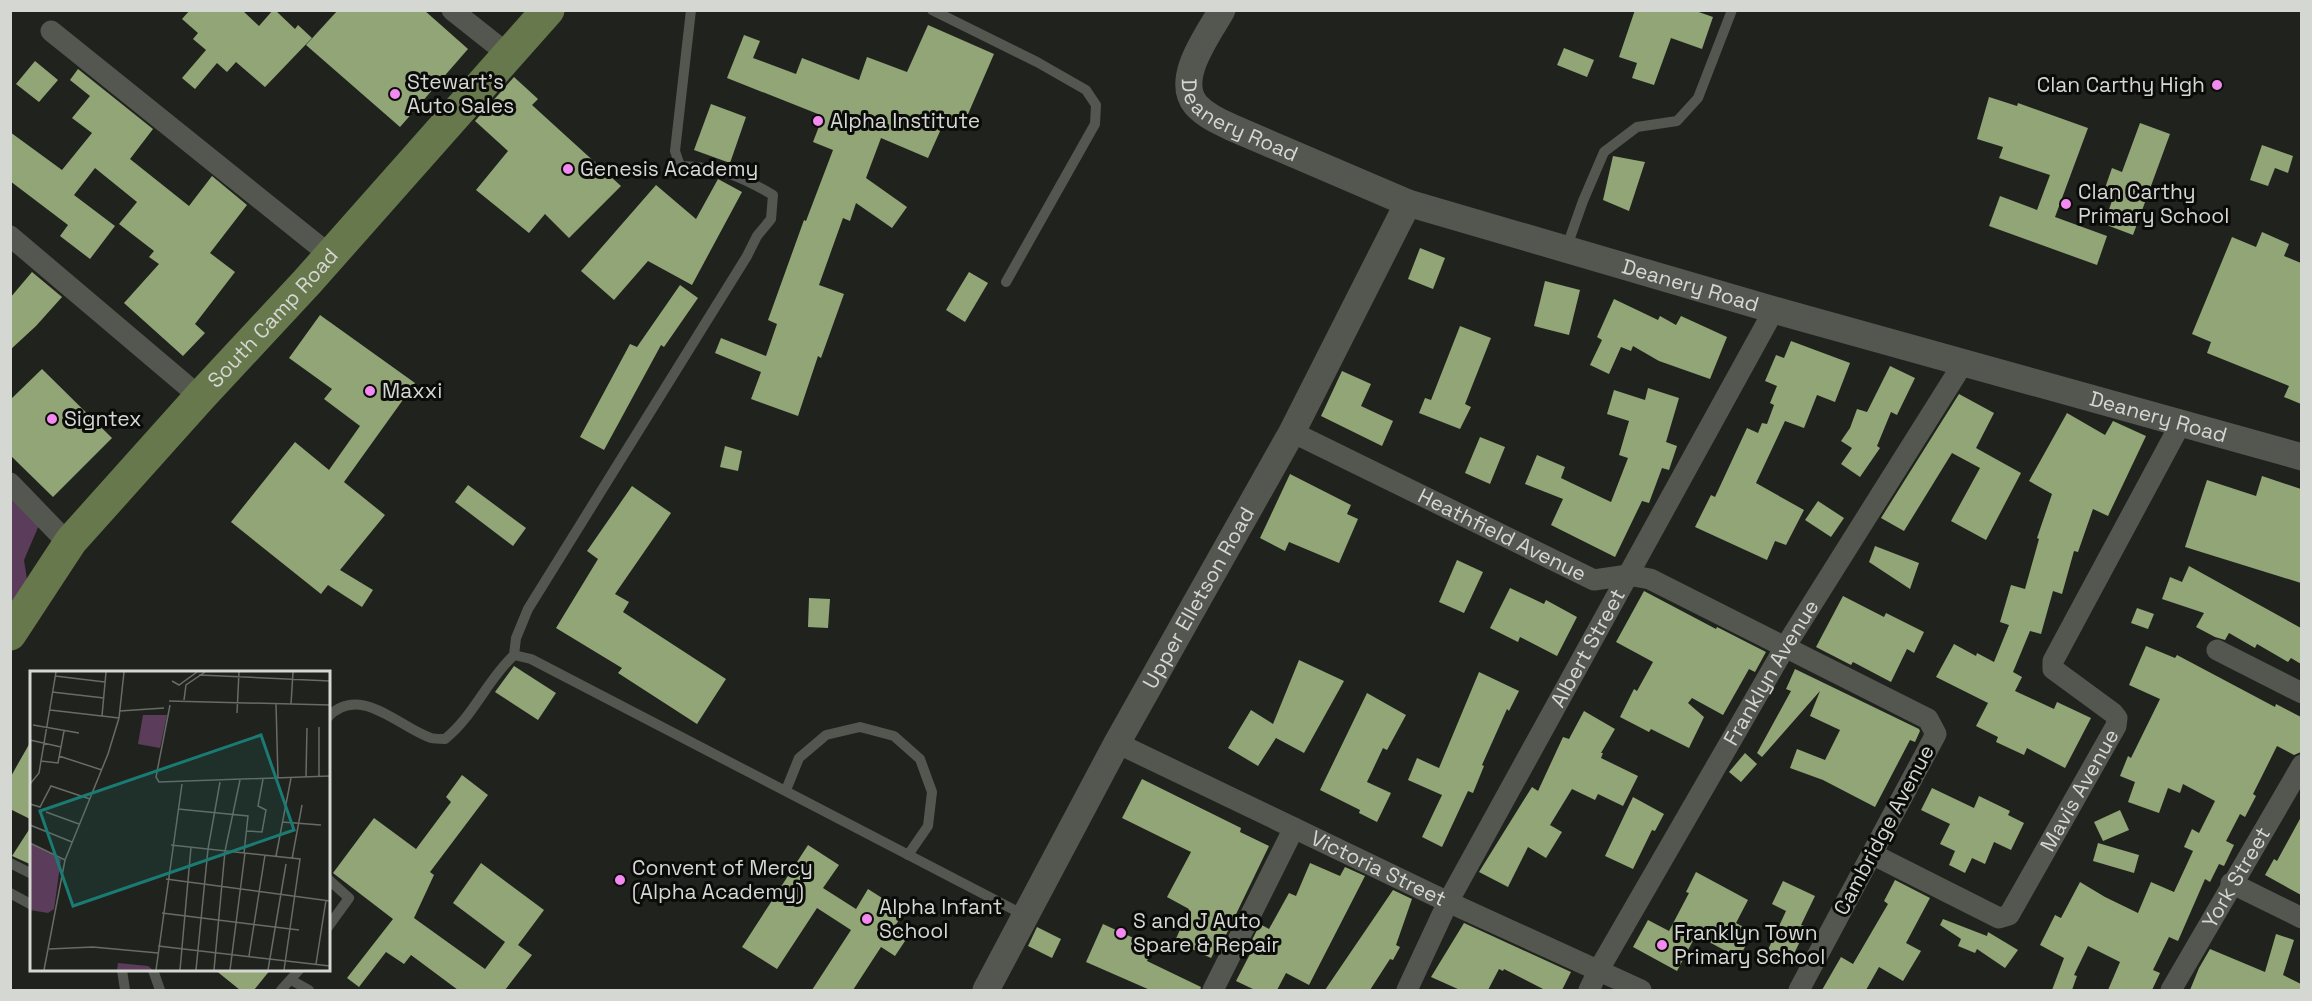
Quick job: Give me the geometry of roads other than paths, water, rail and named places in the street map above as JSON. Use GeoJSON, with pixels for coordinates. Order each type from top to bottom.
{"type":"FeatureCollection","features":[{"type":"Feature","properties":{"kind":"main road","name":"South Camp Road"},"geometry":{"type":"LineString","coordinates":[[10,634],[71,541],[331,256],[510,56],[548,10]]}},
{"type":"Feature","properties":{"kind":"street"},"geometry":{"type":"LineString","coordinates":[[452,10],[510,56]]}},
{"type":"Feature","properties":{"kind":"street","name":"Deanery Road"},"geometry":{"type":"LineString","coordinates":[[1222,10],[1193,64],[1188,79],[1189,93],[1195,105],[1205,114],[1233,128],[1408,203],[1774,310],[2301,457]]}},
{"type":"Feature","properties":{"kind":"street"},"geometry":{"type":"LineString","coordinates":[[51,31],[331,256]]}},
{"type":"Feature","properties":{"kind":"street","name":"Upper Elletson Road"},"geometry":{"type":"LineString","coordinates":[[986,990],[1117,743],[1292,432],[1408,203]]}},
{"type":"Feature","properties":{"kind":"street"},"geometry":{"type":"LineString","coordinates":[[10,236],[200,397]]}},
{"type":"Feature","properties":{"kind":"street","name":"Albert Street"},"geometry":{"type":"LineString","coordinates":[[1407,990],[1448,902],[1774,310]]}},
{"type":"Feature","properties":{"kind":"street","name":"Franklyn Avenue"},"geometry":{"type":"LineString","coordinates":[[1589,990],[1785,647],[1964,362]]}},
{"type":"Feature","properties":{"kind":"street","name":"Mavis Avenue"},"geometry":{"type":"LineString","coordinates":[[1872,854],[1999,918],[2009,915],[2116,726],[2117,718],[2113,712],[2053,669],[2052,661],[2181,423]]}},
{"type":"Feature","properties":{"kind":"street","name":"Heathfield Avenue"},"geometry":{"type":"LineString","coordinates":[[1292,432],[1594,580],[1628,575],[1650,579],[1928,719],[1936,734]]}},
{"type":"Feature","properties":{"kind":"street"},"geometry":{"type":"LineString","coordinates":[[10,483],[64,539],[71,541]]}},
{"type":"Feature","properties":{"kind":"street"},"geometry":{"type":"LineString","coordinates":[[2217,650],[2301,693]]}},
{"type":"Feature","properties":{"kind":"street","name":"Cambridge Avenue"},"geometry":{"type":"LineString","coordinates":[[1799,990],[1936,734]]}},
{"type":"Feature","properties":{"kind":"street","name":"Victoria Street"},"geometry":{"type":"LineString","coordinates":[[1117,743],[1448,902],[1641,990]]}},
{"type":"Feature","properties":{"kind":"street","name":"York Street"},"geometry":{"type":"LineString","coordinates":[[2171,990],[2301,765]]}},
{"type":"Feature","properties":{"kind":"street"},"geometry":{"type":"LineString","coordinates":[[1213,990],[1294,828]]}},
{"type":"Feature","properties":{"kind":"street"},"geometry":{"type":"LineString","coordinates":[[2231,884],[2301,918]]}},
{"type":"Feature","properties":{"kind":"lane"},"geometry":{"type":"LineString","coordinates":[[330,715],[335,710],[355,705],[375,708],[430,737],[445,739],[457,730],[500,667],[514,655],[516,638],[528,609],[741,266],[757,236],[771,219],[773,195],[747,179],[707,167],[680,166],[675,151],[692,10]]}},
{"type":"Feature","properties":{"kind":"lane"},"geometry":{"type":"LineString","coordinates":[[932,10],[1037,62],[1086,90],[1096,105],[1095,124],[1006,282]]}},
{"type":"Feature","properties":{"kind":"lane"},"geometry":{"type":"LineString","coordinates":[[1566,249],[1583,201],[1605,152],[1637,127],[1677,121],[1698,98],[1732,10]]}},
{"type":"Feature","properties":{"kind":"lane"},"geometry":{"type":"LineString","coordinates":[[514,655],[531,659],[1024,915]]}},
{"type":"Feature","properties":{"kind":"lane"},"geometry":{"type":"LineString","coordinates":[[786,790],[799,758],[826,735],[860,727],[894,736],[920,759],[932,792],[928,826],[908,855]]}},
{"type":"Feature","properties":{"kind":"lane"},"geometry":{"type":"LineString","coordinates":[[10,863],[30,873]]}},
{"type":"Feature","properties":{"kind":"lane"},"geometry":{"type":"LineString","coordinates":[[330,881],[349,898],[330,924]]}},
{"type":"Feature","properties":{"kind":"lane"},"geometry":{"type":"LineString","coordinates":[[10,893],[30,903]]}},
{"type":"Feature","properties":{"kind":"lane"},"geometry":{"type":"LineString","coordinates":[[122,971],[124,990]]}},
{"type":"Feature","properties":{"kind":"lane"},"geometry":{"type":"LineString","coordinates":[[154,971],[160,990]]}},
{"type":"Feature","properties":{"kind":"lane"},"geometry":{"type":"LineString","coordinates":[[281,990],[298,971]]}},
{"type":"Feature","properties":{"kind":"lane"},"geometry":{"type":"LineString","coordinates":[[291,980],[309,990]]}},
{"type":"Feature","properties":{"kind":"place","name":"Clan Carthy High"},"geometry":{"type":"Point","coordinates":[2217,85]}},
{"type":"Feature","properties":{"kind":"place","name":"Stewart's Auto Sales"},"geometry":{"type":"Point","coordinates":[395,94]}},
{"type":"Feature","properties":{"kind":"place","name":"Alpha Institute"},"geometry":{"type":"Point","coordinates":[818,121]}},
{"type":"Feature","properties":{"kind":"place","name":"Genesis Academy"},"geometry":{"type":"Point","coordinates":[568,169]}},
{"type":"Feature","properties":{"kind":"place","name":"Clan Carthy Primary School"},"geometry":{"type":"Point","coordinates":[2066,204]}},
{"type":"Feature","properties":{"kind":"place","name":"Maxxi"},"geometry":{"type":"Point","coordinates":[370,391]}},
{"type":"Feature","properties":{"kind":"place","name":"Signtex"},"geometry":{"type":"Point","coordinates":[52,419]}},
{"type":"Feature","properties":{"kind":"place","name":"Convent of Mercy (Alpha Academy)"},"geometry":{"type":"Point","coordinates":[620,880]}},
{"type":"Feature","properties":{"kind":"place","name":"Alpha Infant School"},"geometry":{"type":"Point","coordinates":[867,919]}},
{"type":"Feature","properties":{"kind":"place","name":"S and J Auto Spare & Repair"},"geometry":{"type":"Point","coordinates":[1121,933]}},
{"type":"Feature","properties":{"kind":"place","name":"Franklyn Town Primary School"},"geometry":{"type":"Point","coordinates":[1662,945]}}]}
